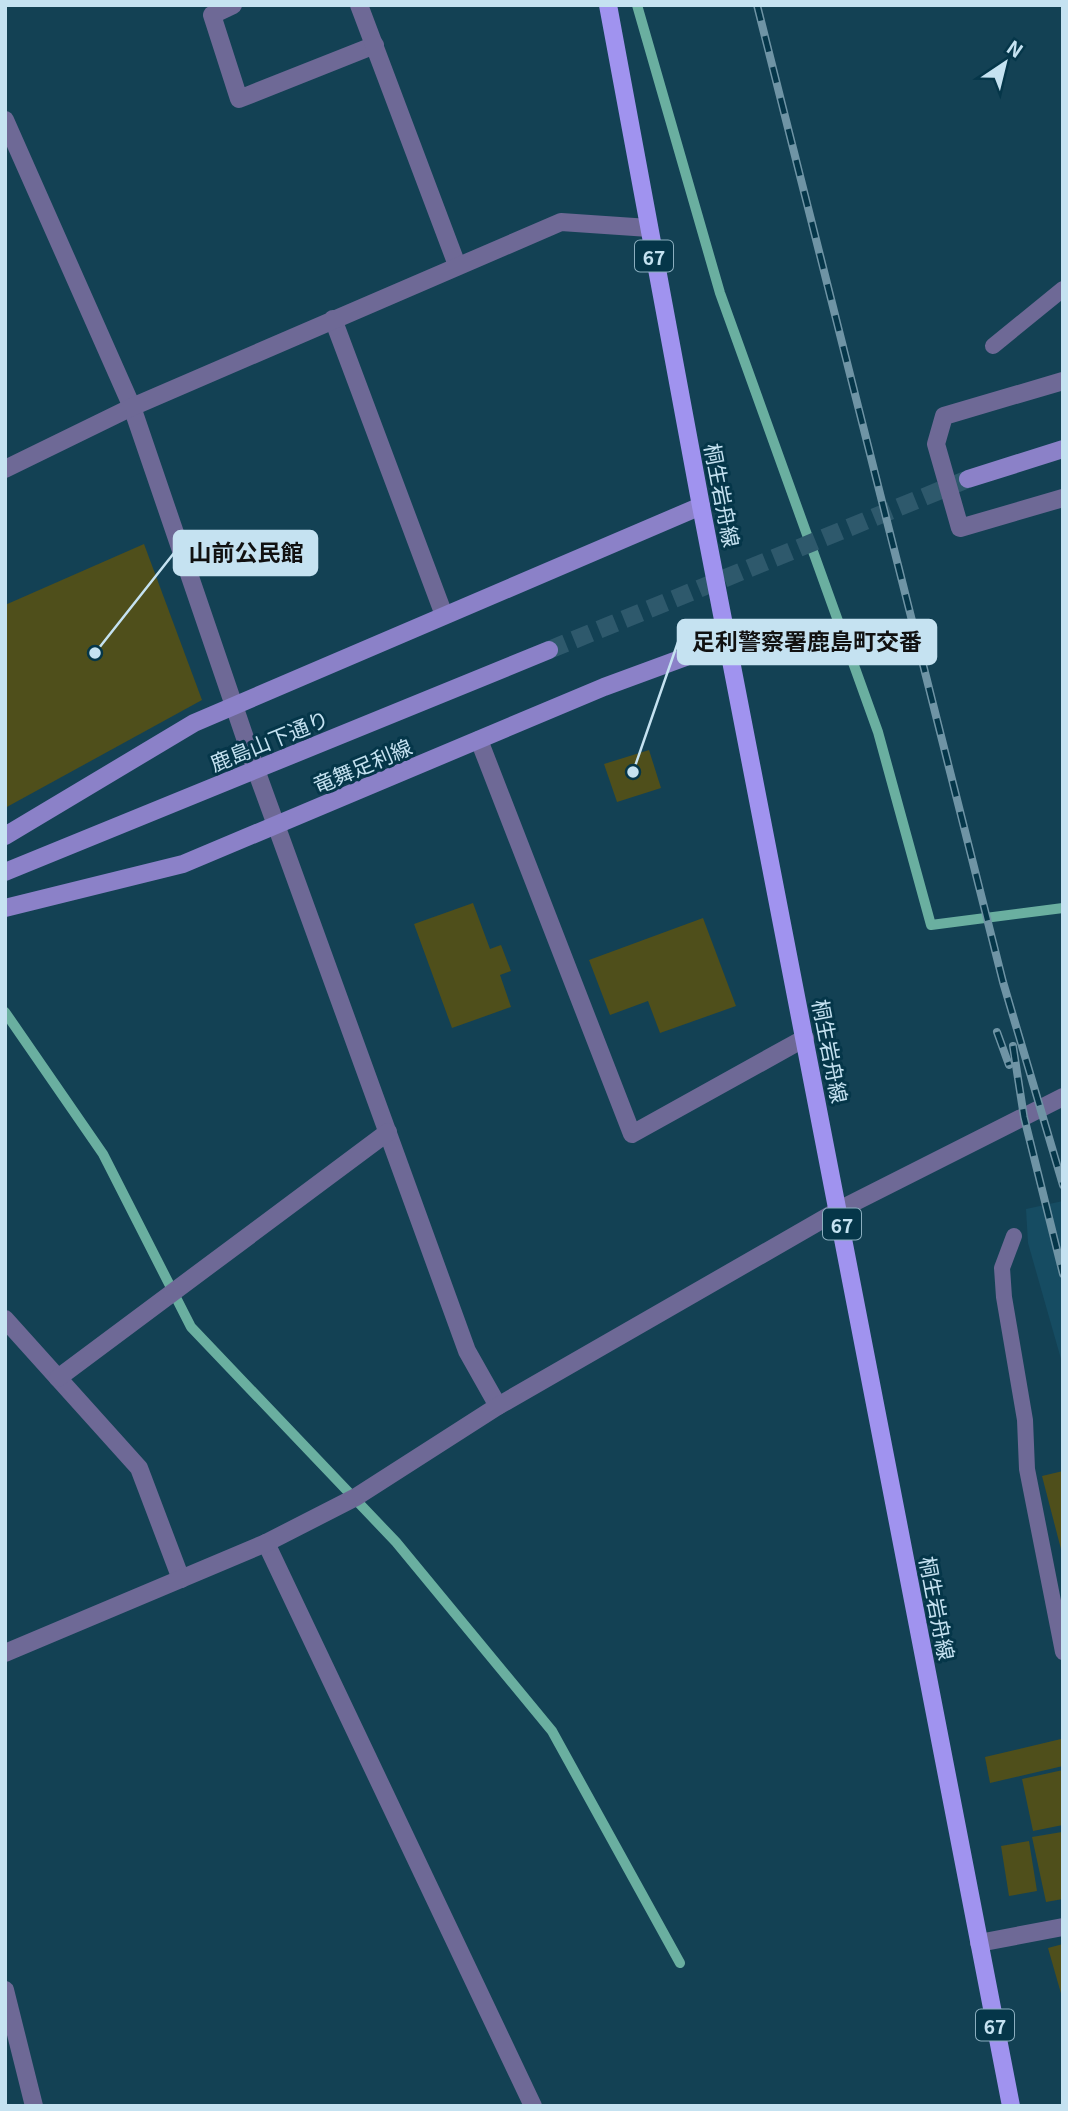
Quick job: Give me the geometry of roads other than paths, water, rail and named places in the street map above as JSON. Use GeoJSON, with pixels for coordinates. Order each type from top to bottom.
{"type":"FeatureCollection","features":[{"type":"Feature","properties":{"kind":"main road","name":"桐生岩舟線"},"geometry":{"type":"LineString","coordinates":[[608,5],[701,506],[1011,2106]]}},
{"type":"Feature","properties":{"kind":"main road"},"geometry":{"type":"LineString","coordinates":[[968,479],[1063,449]]}},
{"type":"Feature","properties":{"kind":"main road"},"geometry":{"type":"LineString","coordinates":[[5,836],[101,776],[194,723],[701,506]]}},
{"type":"Feature","properties":{"kind":"main road","name":"竜舞足利線"},"geometry":{"type":"LineString","coordinates":[[5,908],[183,864],[604,687],[729,641]]}},
{"type":"Feature","properties":{"kind":"main road","name":"鹿島山下通り"},"geometry":{"type":"LineString","coordinates":[[5,872],[549,650]]}},
{"type":"Feature","properties":{"kind":"street"},"geometry":{"type":"LineString","coordinates":[[233,5],[212,15],[239,99],[375,45]]}},
{"type":"Feature","properties":{"kind":"street"},"geometry":{"type":"LineString","coordinates":[[359,5],[457,265]]}},
{"type":"Feature","properties":{"kind":"street"},"geometry":{"type":"LineString","coordinates":[[5,120],[132,407],[256,770],[467,1351],[498,1406]]}},
{"type":"Feature","properties":{"kind":"street"},"geometry":{"type":"LineString","coordinates":[[5,469],[132,407],[561,222],[649,228]]}},
{"type":"Feature","properties":{"kind":"street"},"geometry":{"type":"LineString","coordinates":[[333,319],[444,615]]}},
{"type":"Feature","properties":{"kind":"street"},"geometry":{"type":"LineString","coordinates":[[1063,381],[944,416],[936,444],[960,528],[1063,498]]}},
{"type":"Feature","properties":{"kind":"street"},"geometry":{"type":"LineString","coordinates":[[479,740],[632,1134],[805,1038]]}},
{"type":"Feature","properties":{"kind":"street"},"geometry":{"type":"LineString","coordinates":[[5,1653],[266,1543],[356,1497],[498,1406],[839,1210],[1063,1097]]}},
{"type":"Feature","properties":{"kind":"street"},"geometry":{"type":"LineString","coordinates":[[58,1378],[388,1132]]}},
{"type":"Feature","properties":{"kind":"street"},"geometry":{"type":"LineString","coordinates":[[5,1319],[139,1468],[181,1579]]}},
{"type":"Feature","properties":{"kind":"street"},"geometry":{"type":"LineString","coordinates":[[266,1543],[533,2106]]}},
{"type":"Feature","properties":{"kind":"street"},"geometry":{"type":"LineString","coordinates":[[979,1944],[1063,1927]]}},
{"type":"Feature","properties":{"kind":"street"},"geometry":{"type":"LineString","coordinates":[[5,1990],[34,2106]]}},
{"type":"Feature","properties":{"kind":"lane"},"geometry":{"type":"LineString","coordinates":[[993,346],[1063,289]]}},
{"type":"Feature","properties":{"kind":"lane"},"geometry":{"type":"LineString","coordinates":[[1014,1236],[1002,1268],[1004,1297],[1025,1420],[1027,1469],[1063,1652]]}},
{"type":"Feature","properties":{"kind":"waterway"},"geometry":{"type":"LineString","coordinates":[[637,5],[720,293],[878,732],[931,925],[1063,908]]}},
{"type":"Feature","properties":{"kind":"waterway"},"geometry":{"type":"LineString","coordinates":[[5,1012],[103,1154],[191,1327],[396,1542],[552,1731],[680,1963]]}},
{"type":"Feature","properties":{"kind":"tunnel"},"geometry":{"type":"LineString","coordinates":[[549,650],[968,479]]}},
{"type":"Feature","properties":{"kind":"railway"},"geometry":{"type":"LineString","coordinates":[[757,5],[1003,982],[1063,1185]]}},
{"type":"Feature","properties":{"kind":"railway"},"geometry":{"type":"LineString","coordinates":[[997,1032],[1009,1065]]}},
{"type":"Feature","properties":{"kind":"railway"},"geometry":{"type":"LineString","coordinates":[[1013,1046],[1024,1117],[1063,1274]]}},
{"type":"Feature","properties":{"kind":"place","name":"山前公民館"},"geometry":{"type":"Point","coordinates":[95,653]}},
{"type":"Feature","properties":{"kind":"place","name":"足利警察署鹿島町交番"},"geometry":{"type":"Point","coordinates":[633,772]}}]}
